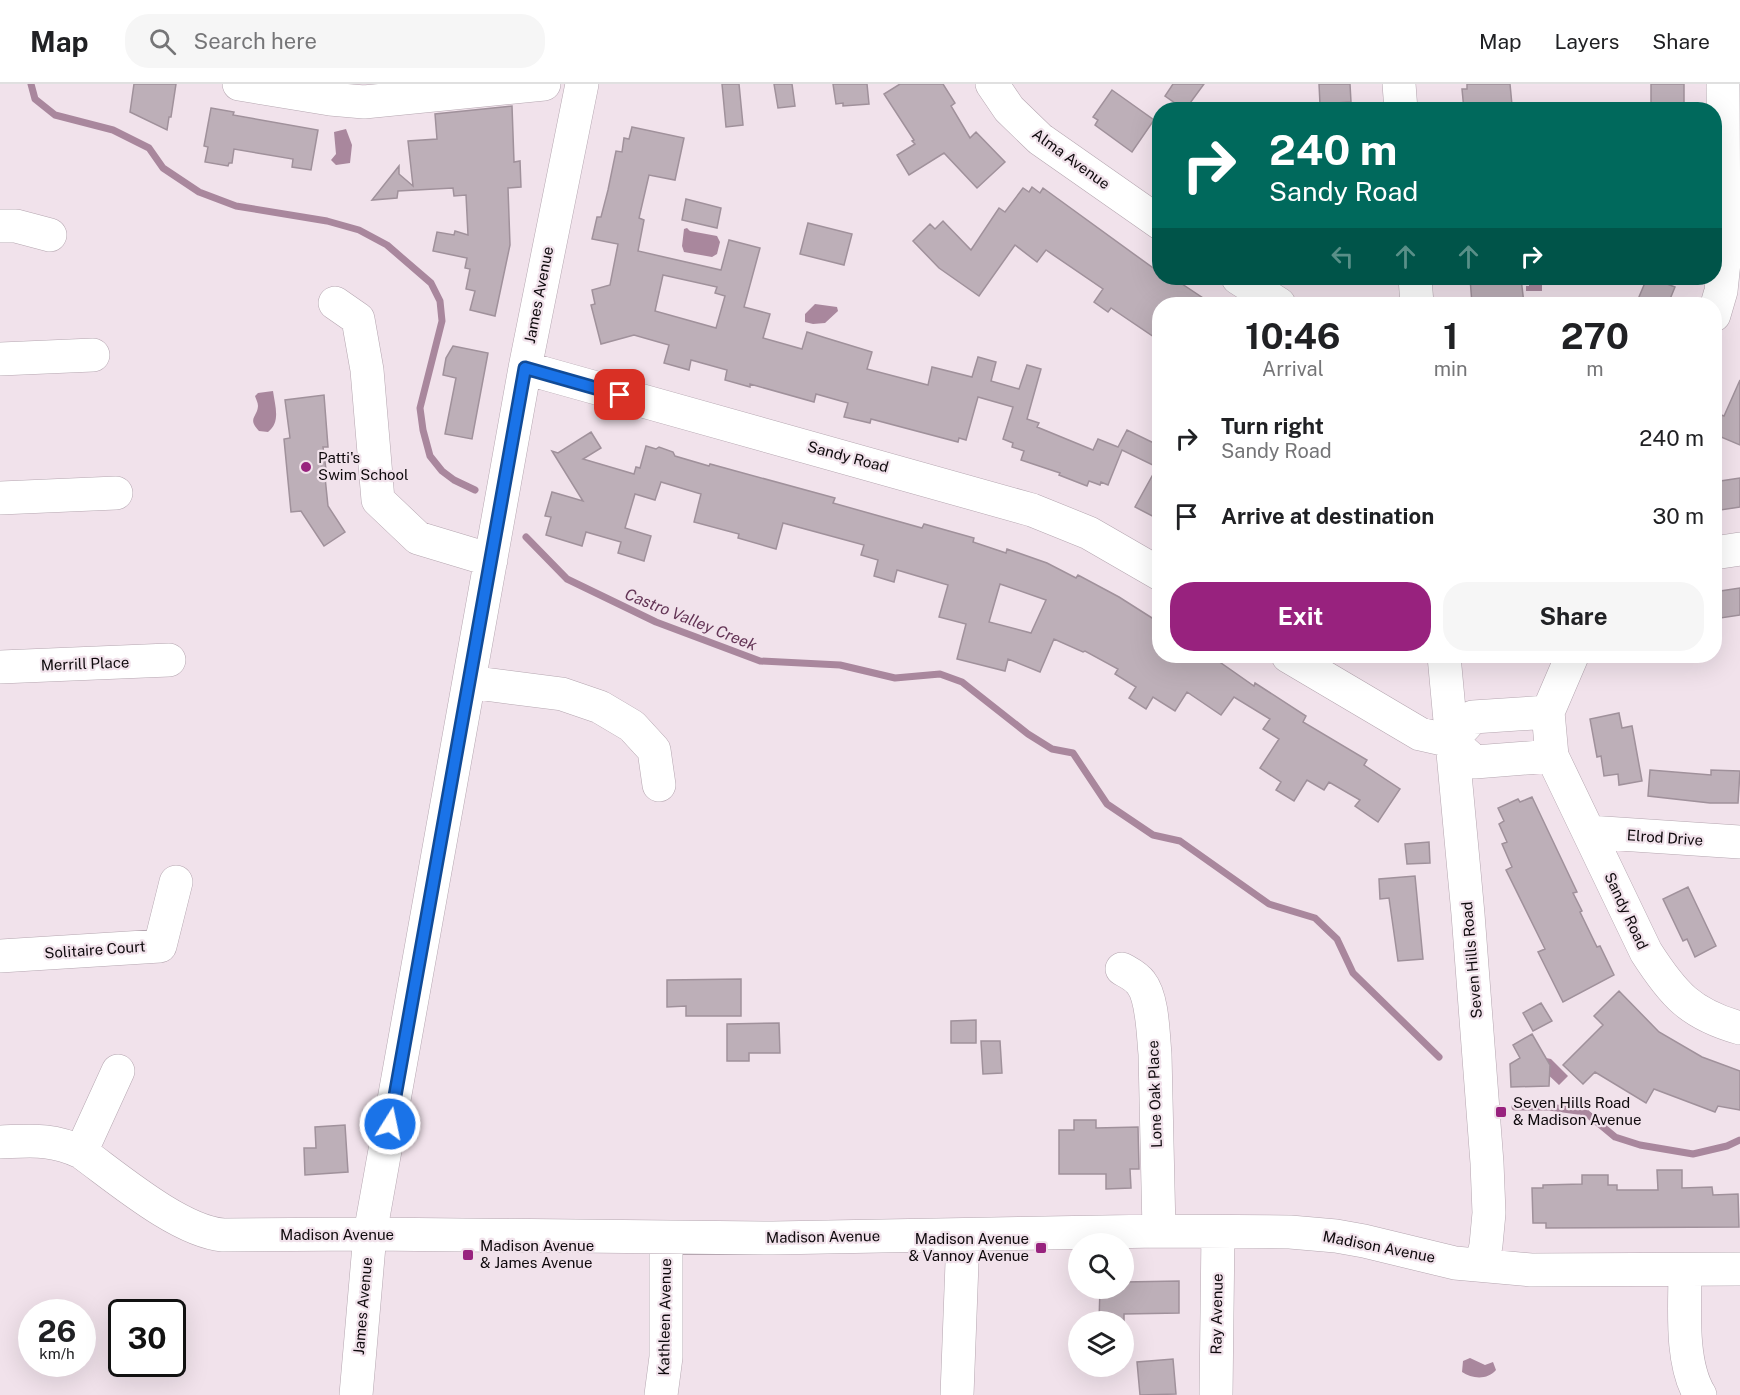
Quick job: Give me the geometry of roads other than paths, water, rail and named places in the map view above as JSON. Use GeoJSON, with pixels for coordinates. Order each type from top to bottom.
{"type":"FeatureCollection","features":[{"type":"Feature","properties":{"kind":"street"},"geometry":{"type":"LineString","coordinates":[[239,84],[330,99],[364,102],[544,84]]}},
{"type":"Feature","properties":{"kind":"street","name":"James Avenue"},"geometry":{"type":"LineString","coordinates":[[356,1395],[370,1234],[525,368],[582,84]]}},
{"type":"Feature","properties":{"kind":"street","name":"Alma Avenue"},"geometry":{"type":"LineString","coordinates":[[992,84],[1009,109],[1040,138],[1152,217]]}},
{"type":"Feature","properties":{"kind":"street"},"geometry":{"type":"LineString","coordinates":[[1399,84],[1400,102]]}},
{"type":"Feature","properties":{"kind":"street"},"geometry":{"type":"LineString","coordinates":[[1722,281],[1724,262],[1723,84]]}},
{"type":"Feature","properties":{"kind":"street"},"geometry":{"type":"LineString","coordinates":[[0,226],[16,226],[50,235]]}},
{"type":"Feature","properties":{"kind":"street"},"geometry":{"type":"LineString","coordinates":[[1249,285],[1268,297]]}},
{"type":"Feature","properties":{"kind":"street"},"geometry":{"type":"LineString","coordinates":[[335,303],[358,319],[367,370],[378,500],[418,538],[491,560]]}},
{"type":"Feature","properties":{"kind":"street"},"geometry":{"type":"LineString","coordinates":[[0,359],[93,355]]}},
{"type":"Feature","properties":{"kind":"street","name":"Sandy Road"},"geometry":{"type":"LineString","coordinates":[[525,368],[1032,510],[1089,533],[1152,569]]}},
{"type":"Feature","properties":{"kind":"street"},"geometry":{"type":"LineString","coordinates":[[0,498],[116,493]]}},
{"type":"Feature","properties":{"kind":"street"},"geometry":{"type":"LineString","coordinates":[[1722,552],[1740,549]]}},
{"type":"Feature","properties":{"kind":"street","name":"Merrill Place"},"geometry":{"type":"LineString","coordinates":[[0,667],[169,660]]}},
{"type":"Feature","properties":{"kind":"street"},"geometry":{"type":"LineString","coordinates":[[1300,663],[1420,734],[1451,741],[1475,762],[1552,756]]}},
{"type":"Feature","properties":{"kind":"street","name":"Seven Hills Road"},"geometry":{"type":"LineString","coordinates":[[1445,663],[1468,914],[1487,1164],[1489,1213],[1482,1265]]}},
{"type":"Feature","properties":{"kind":"street"},"geometry":{"type":"LineString","coordinates":[[1451,741],[1473,717],[1548,712],[1569,663]]}},
{"type":"Feature","properties":{"kind":"street"},"geometry":{"type":"LineString","coordinates":[[469,682],[562,694],[600,708],[632,726],[654,750],[658,784]]}},
{"type":"Feature","properties":{"kind":"street","name":"Sandy Road"},"geometry":{"type":"LineString","coordinates":[[1548,712],[1552,756],[1646,952],[1665,982],[1688,1005],[1723,1023],[1740,1028]]}},
{"type":"Feature","properties":{"kind":"street","name":"Elrod Drive"},"geometry":{"type":"LineString","coordinates":[[1589,832],[1740,842]]}},
{"type":"Feature","properties":{"kind":"street","name":"Solitaire Court"},"geometry":{"type":"LineString","coordinates":[[0,956],[160,946],[176,882]]}},
{"type":"Feature","properties":{"kind":"street","name":"Lone Oak Place"},"geometry":{"type":"LineString","coordinates":[[1122,969],[1135,976],[1143,984],[1152,1025],[1155,1054],[1159,1232]]}},
{"type":"Feature","properties":{"kind":"street"},"geometry":{"type":"LineString","coordinates":[[81,1152],[118,1071]]}},
{"type":"Feature","properties":{"kind":"street","name":"Madison Avenue"},"geometry":{"type":"LineString","coordinates":[[0,1142],[54,1142],[81,1152],[182,1222],[209,1234],[666,1238],[1290,1232],[1336,1236],[1394,1247],[1455,1263],[1531,1270],[1740,1269]]}},
{"type":"Feature","properties":{"kind":"street","name":"Ray Avenue"},"geometry":{"type":"LineString","coordinates":[[1216,1395],[1218,1232]]}},
{"type":"Feature","properties":{"kind":"street"},"geometry":{"type":"LineString","coordinates":[[957,1395],[963,1236]]}},
{"type":"Feature","properties":{"kind":"street","name":"Kathleen Avenue"},"geometry":{"type":"LineString","coordinates":[[661,1395],[666,1357],[666,1238]]}},
{"type":"Feature","properties":{"kind":"street"},"geometry":{"type":"LineString","coordinates":[[1685,1270],[1689,1365],[1700,1395]]}},
{"type":"Feature","properties":{"kind":"waterway","name":"Castro Valley Creek"},"geometry":{"type":"LineString","coordinates":[[31,84],[35,99],[55,115],[113,130],[149,148],[163,168],[199,192],[236,206],[327,221],[359,230],[387,245],[431,283],[440,301],[442,321],[420,408],[423,430],[430,456],[442,471],[454,480],[475,490]]}},
{"type":"Feature","properties":{"kind":"waterway","name":"Castro Valley Creek"},"geometry":{"type":"LineString","coordinates":[[526,537],[567,579],[656,622],[760,661],[840,665],[895,678],[940,674],[962,682],[1028,734],[1052,749],[1073,753],[1107,804],[1153,835],[1180,841],[1269,904],[1315,918],[1337,939],[1353,973],[1439,1057]]}},
{"type":"Feature","properties":{"kind":"waterway","name":"Castro Valley Creek"},"geometry":{"type":"LineString","coordinates":[[1515,1107],[1549,1107],[1585,1112],[1615,1137],[1640,1145],[1693,1154],[1727,1146],[1740,1140]]}},
{"type":"Feature","properties":{"kind":"place","name":"Patti's Swim School"},"geometry":{"type":"Point","coordinates":[306,467]}},
{"type":"Feature","properties":{"kind":"place","name":"Seven Hills Road & Madison Avenue"},"geometry":{"type":"Point","coordinates":[1501,1112]}},
{"type":"Feature","properties":{"kind":"place","name":"Madison Avenue & Vannoy Avenue"},"geometry":{"type":"Point","coordinates":[1041,1248]}},
{"type":"Feature","properties":{"kind":"place","name":"Madison Avenue & James Avenue"},"geometry":{"type":"Point","coordinates":[468,1255]}}]}
